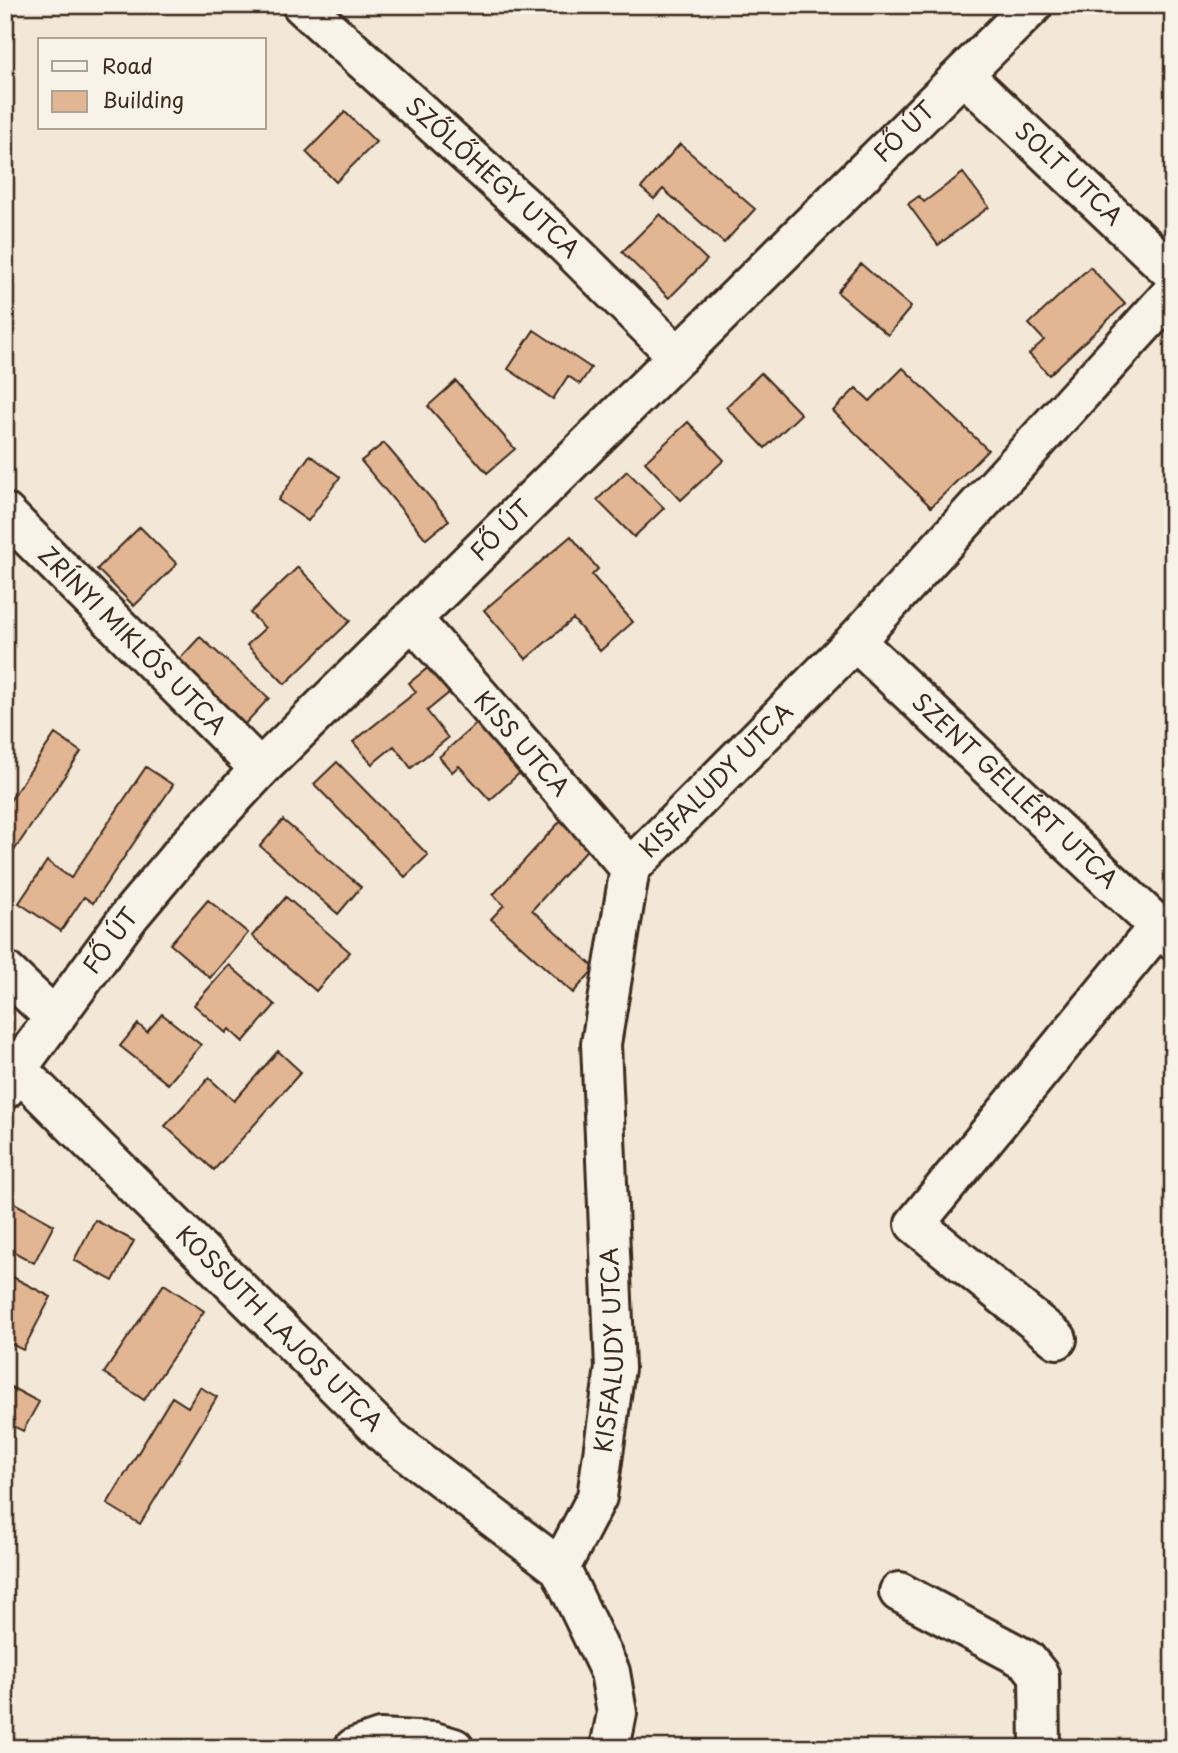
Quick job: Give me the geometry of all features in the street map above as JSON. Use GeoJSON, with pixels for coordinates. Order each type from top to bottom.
{"type":"FeatureCollection","features":[{"type":"Feature","properties":{"kind":"street","name":"SZŐLŐHEGY UTCA"},"geometry":{"type":"LineString","coordinates":[[302,5],[557,236],[678,356]]}},
{"type":"Feature","properties":{"kind":"street","name":"FŐ ÚT"},"geometry":{"type":"LineString","coordinates":[[11,1079],[130,915],[188,846],[260,769],[1032,5]]}},
{"type":"Feature","properties":{"kind":"street","name":"SOLT UTCA"},"geometry":{"type":"LineString","coordinates":[[964,75],[1173,273]]}},
{"type":"Feature","properties":{"kind":"street","name":"KISFALUDY UTCA"},"geometry":{"type":"LineString","coordinates":[[560,1568],[597,1497],[615,1368],[601,1044],[630,868],[855,641],[1173,292]]}},
{"type":"Feature","properties":{"kind":"street","name":"ZRÍNYI MIKLÓS UTCA"},"geometry":{"type":"LineString","coordinates":[[5,513],[260,769]]}},
{"type":"Feature","properties":{"kind":"street","name":"KISS UTCA"},"geometry":{"type":"LineString","coordinates":[[412,619],[630,868]]}},
{"type":"Feature","properties":{"kind":"street","name":"SZENT GELLÉRT UTCA"},"geometry":{"type":"LineString","coordinates":[[855,641],[1166,934]]}},
{"type":"Feature","properties":{"kind":"street"},"geometry":{"type":"LineString","coordinates":[[1057,1339],[915,1224],[1166,934]]}},
{"type":"Feature","properties":{"kind":"street"},"geometry":{"type":"LineString","coordinates":[[5,971],[55,1018]]}},
{"type":"Feature","properties":{"kind":"street","name":"KOSSUTH LAJOS UTCA"},"geometry":{"type":"LineString","coordinates":[[11,1079],[389,1438],[560,1568]]}},
{"type":"Feature","properties":{"kind":"street"},"geometry":{"type":"LineString","coordinates":[[560,1568],[610,1672],[617,1713],[610,1748]]}},
{"type":"Feature","properties":{"kind":"street"},"geometry":{"type":"LineString","coordinates":[[899,1592],[1027,1660],[1039,1675],[1040,1748]]}},
{"type":"Feature","properties":{"kind":"street"},"geometry":{"type":"LineString","coordinates":[[354,1748],[380,1739],[434,1742],[454,1748]]}},
{"type":"Feature","properties":{"kind":"building"},"geometry":{"type":"Polygon","coordinates":[[[345,112],[376,142],[336,182],[306,152],[345,112]]]}},
{"type":"Feature","properties":{"kind":"building"},"geometry":{"type":"Polygon","coordinates":[[[680,144],[755,209],[724,243],[663,189],[654,199],[641,188],[680,144]]]}},
{"type":"Feature","properties":{"kind":"building"},"geometry":{"type":"Polygon","coordinates":[[[963,173],[989,207],[938,245],[908,204],[919,196],[924,202],[963,173]]]}},
{"type":"Feature","properties":{"kind":"building"},"geometry":{"type":"Polygon","coordinates":[[[660,214],[707,260],[669,298],[622,252],[660,214]]]}},
{"type":"Feature","properties":{"kind":"building"},"geometry":{"type":"Polygon","coordinates":[[[861,264],[911,307],[888,335],[837,292],[861,264]]]}},
{"type":"Feature","properties":{"kind":"building"},"geometry":{"type":"Polygon","coordinates":[[[1090,267],[1125,304],[1049,375],[1029,354],[1044,340],[1029,324],[1090,267]]]}},
{"type":"Feature","properties":{"kind":"building"},"geometry":{"type":"Polygon","coordinates":[[[534,330],[591,368],[580,384],[568,376],[553,399],[508,369],[534,330]]]}},
{"type":"Feature","properties":{"kind":"building"},"geometry":{"type":"Polygon","coordinates":[[[903,368],[988,450],[931,507],[833,411],[856,388],[870,401],[903,368]]]}},
{"type":"Feature","properties":{"kind":"building"},"geometry":{"type":"Polygon","coordinates":[[[761,373],[801,414],[765,448],[726,407],[761,373]]]}},
{"type":"Feature","properties":{"kind":"building"},"geometry":{"type":"Polygon","coordinates":[[[456,381],[515,449],[487,473],[428,406],[456,381]]]}},
{"type":"Feature","properties":{"kind":"building"},"geometry":{"type":"Polygon","coordinates":[[[688,422],[724,460],[681,500],[645,462],[688,422]]]}},
{"type":"Feature","properties":{"kind":"building"},"geometry":{"type":"Polygon","coordinates":[[[384,443],[449,520],[426,539],[361,461],[384,443]]]}},
{"type":"Feature","properties":{"kind":"building"},"geometry":{"type":"Polygon","coordinates":[[[310,455],[340,477],[308,521],[278,500],[310,455]]]}},
{"type":"Feature","properties":{"kind":"building"},"geometry":{"type":"Polygon","coordinates":[[[627,471],[664,508],[634,537],[597,500],[627,471]]]}},
{"type":"Feature","properties":{"kind":"building"},"geometry":{"type":"Polygon","coordinates":[[[140,527],[177,564],[134,606],[97,569],[140,527]]]}},
{"type":"Feature","properties":{"kind":"building"},"geometry":{"type":"Polygon","coordinates":[[[571,536],[598,569],[592,575],[633,622],[600,651],[573,619],[526,659],[484,610],[571,536]]]}},
{"type":"Feature","properties":{"kind":"building"},"geometry":{"type":"Polygon","coordinates":[[[298,567],[350,621],[285,684],[247,645],[265,628],[250,613],[298,567]]]}},
{"type":"Feature","properties":{"kind":"building"},"geometry":{"type":"Polygon","coordinates":[[[200,637],[269,698],[242,727],[174,665],[200,637]]]}},
{"type":"Feature","properties":{"kind":"building"},"geometry":{"type":"Polygon","coordinates":[[[434,663],[455,688],[427,711],[448,738],[411,768],[394,746],[372,764],[353,742],[416,692],[409,683],[434,663]]]}},
{"type":"Feature","properties":{"kind":"building"},"geometry":{"type":"Polygon","coordinates":[[[479,721],[523,770],[490,800],[459,766],[452,772],[439,757],[479,721]]]}},
{"type":"Feature","properties":{"kind":"building"},"geometry":{"type":"Polygon","coordinates":[[[55,734],[81,752],[5,864],[5,808],[55,734]]]}},
{"type":"Feature","properties":{"kind":"building"},"geometry":{"type":"Polygon","coordinates":[[[337,762],[428,855],[405,877],[314,784],[337,762]]]}},
{"type":"Feature","properties":{"kind":"building"},"geometry":{"type":"Polygon","coordinates":[[[146,767],[173,785],[93,903],[84,897],[61,931],[19,903],[47,861],[71,878],[146,767]]]}},
{"type":"Feature","properties":{"kind":"building"},"geometry":{"type":"Polygon","coordinates":[[[565,816],[594,842],[532,910],[595,968],[573,993],[491,919],[504,905],[493,895],[565,816]]]}},
{"type":"Feature","properties":{"kind":"building"},"geometry":{"type":"Polygon","coordinates":[[[283,820],[361,887],[338,914],[260,846],[283,820]]]}},
{"type":"Feature","properties":{"kind":"building"},"geometry":{"type":"Polygon","coordinates":[[[286,897],[350,952],[316,991],[252,936],[286,897]]]}},
{"type":"Feature","properties":{"kind":"building"},"geometry":{"type":"Polygon","coordinates":[[[208,900],[248,933],[210,978],[170,944],[208,900]]]}},
{"type":"Feature","properties":{"kind":"building"},"geometry":{"type":"Polygon","coordinates":[[[229,965],[275,1005],[243,1042],[229,1029],[226,1033],[194,1005],[229,965]]]}},
{"type":"Feature","properties":{"kind":"building"},"geometry":{"type":"Polygon","coordinates":[[[162,1014],[201,1045],[168,1084],[120,1046],[138,1024],[147,1032],[162,1014]]]}},
{"type":"Feature","properties":{"kind":"building"},"geometry":{"type":"Polygon","coordinates":[[[278,1051],[301,1072],[214,1170],[165,1126],[209,1078],[234,1101],[278,1051]]]}},
{"type":"Feature","properties":{"kind":"building"},"geometry":{"type":"Polygon","coordinates":[[[5,1198],[54,1225],[34,1263],[5,1247],[5,1198]]]}},
{"type":"Feature","properties":{"kind":"building"},"geometry":{"type":"Polygon","coordinates":[[[95,1220],[134,1241],[113,1281],[74,1260],[95,1220]]]}},
{"type":"Feature","properties":{"kind":"building"},"geometry":{"type":"Polygon","coordinates":[[[5,1273],[51,1297],[23,1350],[5,1341],[5,1273]]]}},
{"type":"Feature","properties":{"kind":"building"},"geometry":{"type":"Polygon","coordinates":[[[164,1284],[204,1311],[144,1400],[104,1373],[164,1284]]]}},
{"type":"Feature","properties":{"kind":"building"},"geometry":{"type":"Polygon","coordinates":[[[5,1384],[39,1402],[23,1431],[5,1422],[5,1384]]]}},
{"type":"Feature","properties":{"kind":"building"},"geometry":{"type":"Polygon","coordinates":[[[200,1387],[217,1397],[140,1524],[107,1504],[172,1397],[188,1407],[200,1387]]]}}]}
